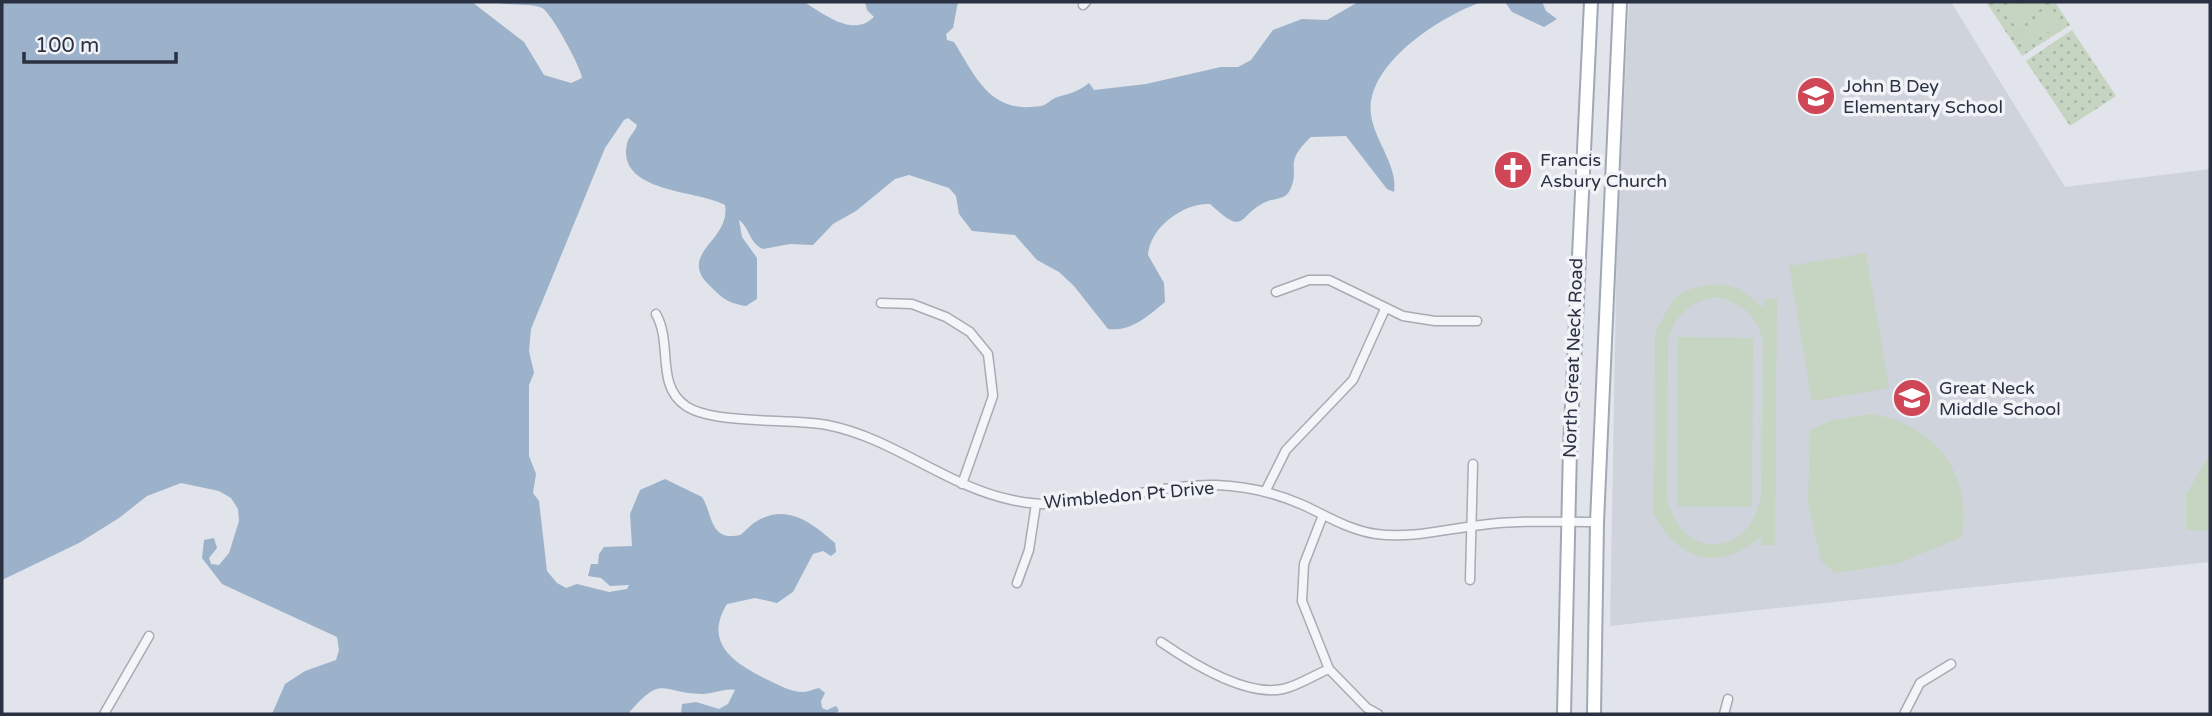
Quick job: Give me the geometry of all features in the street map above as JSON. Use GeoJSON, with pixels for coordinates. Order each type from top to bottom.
{"type":"FeatureCollection","features":[{"type":"Feature","properties":{"kind":"main road","name":"North Great Neck Road"},"geometry":{"type":"LineString","coordinates":[[1563,714],[1567,522],[1591,2]]}},
{"type":"Feature","properties":{"kind":"main road","name":"North Great Neck Road"},"geometry":{"type":"LineString","coordinates":[[1594,714],[1597,522],[1620,2]]}},
{"type":"Feature","properties":{"kind":"street"},"geometry":{"type":"LineString","coordinates":[[1276,292],[1309,280],[1329,280],[1385,309],[1424,320],[1477,321]]}},
{"type":"Feature","properties":{"kind":"street"},"geometry":{"type":"LineString","coordinates":[[881,303],[912,304],[946,317],[970,332],[988,354],[993,396],[962,484]]}},
{"type":"Feature","properties":{"kind":"street"},"geometry":{"type":"LineString","coordinates":[[1265,492],[1286,450],[1353,380],[1385,309]]}},
{"type":"Feature","properties":{"kind":"street","name":"Wimbledon Pt Drive"},"geometry":{"type":"LineString","coordinates":[[656,314],[665,338],[670,386],[688,407],[708,415],[815,423],[853,431],[891,445],[962,484],[988,494],[1036,504],[1096,502],[1198,485],[1265,492],[1359,530],[1395,535],[1471,526],[1597,522]]}},
{"type":"Feature","properties":{"kind":"street"},"geometry":{"type":"LineString","coordinates":[[1470,580],[1473,464]]}},
{"type":"Feature","properties":{"kind":"street"},"geometry":{"type":"LineString","coordinates":[[1017,583],[1029,550],[1036,504]]}},
{"type":"Feature","properties":{"kind":"street"},"geometry":{"type":"LineString","coordinates":[[1322,515],[1304,564],[1302,601],[1329,669],[1367,708],[1378,714]]}},
{"type":"Feature","properties":{"kind":"street"},"geometry":{"type":"LineString","coordinates":[[104,714],[149,636]]}},
{"type":"Feature","properties":{"kind":"street"},"geometry":{"type":"LineString","coordinates":[[1161,642],[1193,665],[1254,688],[1282,690],[1329,669]]}},
{"type":"Feature","properties":{"kind":"street"},"geometry":{"type":"LineString","coordinates":[[1904,714],[1920,683],[1951,664]]}},
{"type":"Feature","properties":{"kind":"street"},"geometry":{"type":"LineString","coordinates":[[1724,714],[1728,699]]}},
{"type":"Feature","properties":{"kind":"shaded area","name":"Great Neck Middle School"},"geometry":{"type":"Polygon","coordinates":[[[1629,2],[1951,2],[2065,187],[2210,169],[2210,562],[1610,626],[1617,234],[1629,2]]]}},
{"type":"Feature","properties":{"kind":"green space"},"geometry":{"type":"Polygon","coordinates":[[[1986,2],[2055,2],[2070,25],[2022,56],[1986,2]]]}},
{"type":"Feature","properties":{"kind":"green space"},"geometry":{"type":"Polygon","coordinates":[[[2022,2],[2042,2],[2045,6],[2015,26],[2006,12],[2022,2]]]}},
{"type":"Feature","properties":{"kind":"green space"},"geometry":{"type":"Polygon","coordinates":[[[2049,12],[2058,26],[2027,45],[2018,31],[2049,12]]]}},
{"type":"Feature","properties":{"kind":"green space"},"geometry":{"type":"Polygon","coordinates":[[[2072,30],[2116,96],[2070,126],[2026,61],[2072,30]]]}},
{"type":"Feature","properties":{"kind":"green space"},"geometry":{"type":"Polygon","coordinates":[[[1866,253],[1889,388],[1812,401],[1789,266],[1866,253]]]}},
{"type":"Feature","properties":{"kind":"green space"},"geometry":{"type":"Polygon","coordinates":[[[1722,284],[1740,289],[1763,307],[1765,299],[1777,299],[1775,545],[1761,545],[1761,537],[1730,555],[1715,558],[1688,552],[1664,531],[1654,515],[1655,333],[1672,301],[1685,291],[1722,284]],[[1717,297],[1699,302],[1685,311],[1675,323],[1668,340],[1667,496],[1674,517],[1684,532],[1698,541],[1713,544],[1728,542],[1742,533],[1753,519],[1761,498],[1763,341],[1757,324],[1747,312],[1734,303],[1717,297]]]}},
{"type":"Feature","properties":{"kind":"green space"},"geometry":{"type":"Polygon","coordinates":[[[1678,337],[1753,338],[1752,507],[1677,506],[1678,337]]]}},
{"type":"Feature","properties":{"kind":"green space"},"geometry":{"type":"Polygon","coordinates":[[[1871,414],[1914,428],[1931,440],[1944,455],[1961,492],[1964,514],[1962,537],[1896,564],[1836,573],[1821,561],[1808,505],[1810,430],[1833,420],[1871,414]]]}},
{"type":"Feature","properties":{"kind":"green space"},"geometry":{"type":"Polygon","coordinates":[[[2210,454],[2210,531],[2186,530],[2186,494],[2210,454]]]}},
{"type":"Feature","properties":{"kind":"water"},"geometry":{"type":"Polygon","coordinates":[[[2,2],[472,2],[524,42],[544,75],[571,83],[582,78],[581,73],[546,12],[538,6],[494,2],[804,2],[829,18],[848,25],[857,25],[874,17],[867,10],[865,2],[958,2],[953,28],[946,34],[947,40],[954,42],[987,91],[1009,105],[1024,107],[1043,105],[1089,83],[1094,90],[1146,84],[1221,67],[1238,67],[1251,60],[1273,30],[1302,19],[1327,20],[1358,2],[1482,2],[1445,19],[1425,32],[1390,64],[1378,82],[1371,101],[1372,120],[1393,174],[1394,192],[1387,189],[1346,136],[1311,137],[1297,153],[1293,182],[1283,197],[1258,206],[1237,222],[1210,204],[1179,212],[1161,226],[1150,245],[1148,255],[1164,283],[1165,302],[1139,322],[1124,328],[1108,329],[1074,286],[1059,272],[1037,260],[1015,235],[972,231],[959,214],[956,196],[949,188],[909,175],[895,179],[856,211],[833,224],[813,245],[790,244],[763,249],[755,243],[739,220],[742,237],[757,258],[757,299],[746,306],[729,301],[709,285],[701,274],[699,264],[702,255],[721,228],[725,205],[662,187],[634,172],[627,160],[627,144],[637,125],[628,118],[624,120],[605,148],[531,329],[529,351],[534,373],[529,385],[529,456],[536,474],[533,493],[539,501],[547,571],[557,583],[566,588],[577,584],[609,592],[627,589],[629,585],[610,586],[601,578],[588,576],[591,564],[598,564],[599,554],[604,547],[632,546],[630,514],[640,490],[665,479],[702,497],[717,531],[723,534],[740,535],[768,516],[779,514],[799,518],[835,543],[836,552],[831,556],[823,551],[813,554],[793,592],[777,603],[755,598],[727,604],[720,618],[720,641],[733,659],[754,673],[793,691],[805,692],[819,688],[825,693],[821,701],[822,708],[827,710],[836,706],[839,711],[833,714],[681,714],[682,704],[696,702],[719,709],[728,704],[735,690],[702,694],[662,688],[648,693],[628,714],[272,714],[285,684],[305,671],[336,660],[339,650],[337,637],[222,584],[202,558],[204,540],[214,538],[217,548],[209,558],[211,564],[219,565],[229,553],[239,521],[238,509],[231,498],[219,491],[181,483],[147,496],[119,518],[79,543],[2,580],[2,2]]]}},
{"type":"Feature","properties":{"kind":"water"},"geometry":{"type":"Polygon","coordinates":[[[1505,2],[1542,2],[1546,11],[1557,19],[1544,27],[1512,12],[1505,2]]]}},
{"type":"Feature","properties":{"kind":"place","name":"John B Dey Elementary School"},"geometry":{"type":"Point","coordinates":[1816,96]}},
{"type":"Feature","properties":{"kind":"place","name":"Francis Asbury Church"},"geometry":{"type":"Point","coordinates":[1513,170]}},
{"type":"Feature","properties":{"kind":"place","name":"Great Neck Middle School"},"geometry":{"type":"Point","coordinates":[1912,398]}}]}
